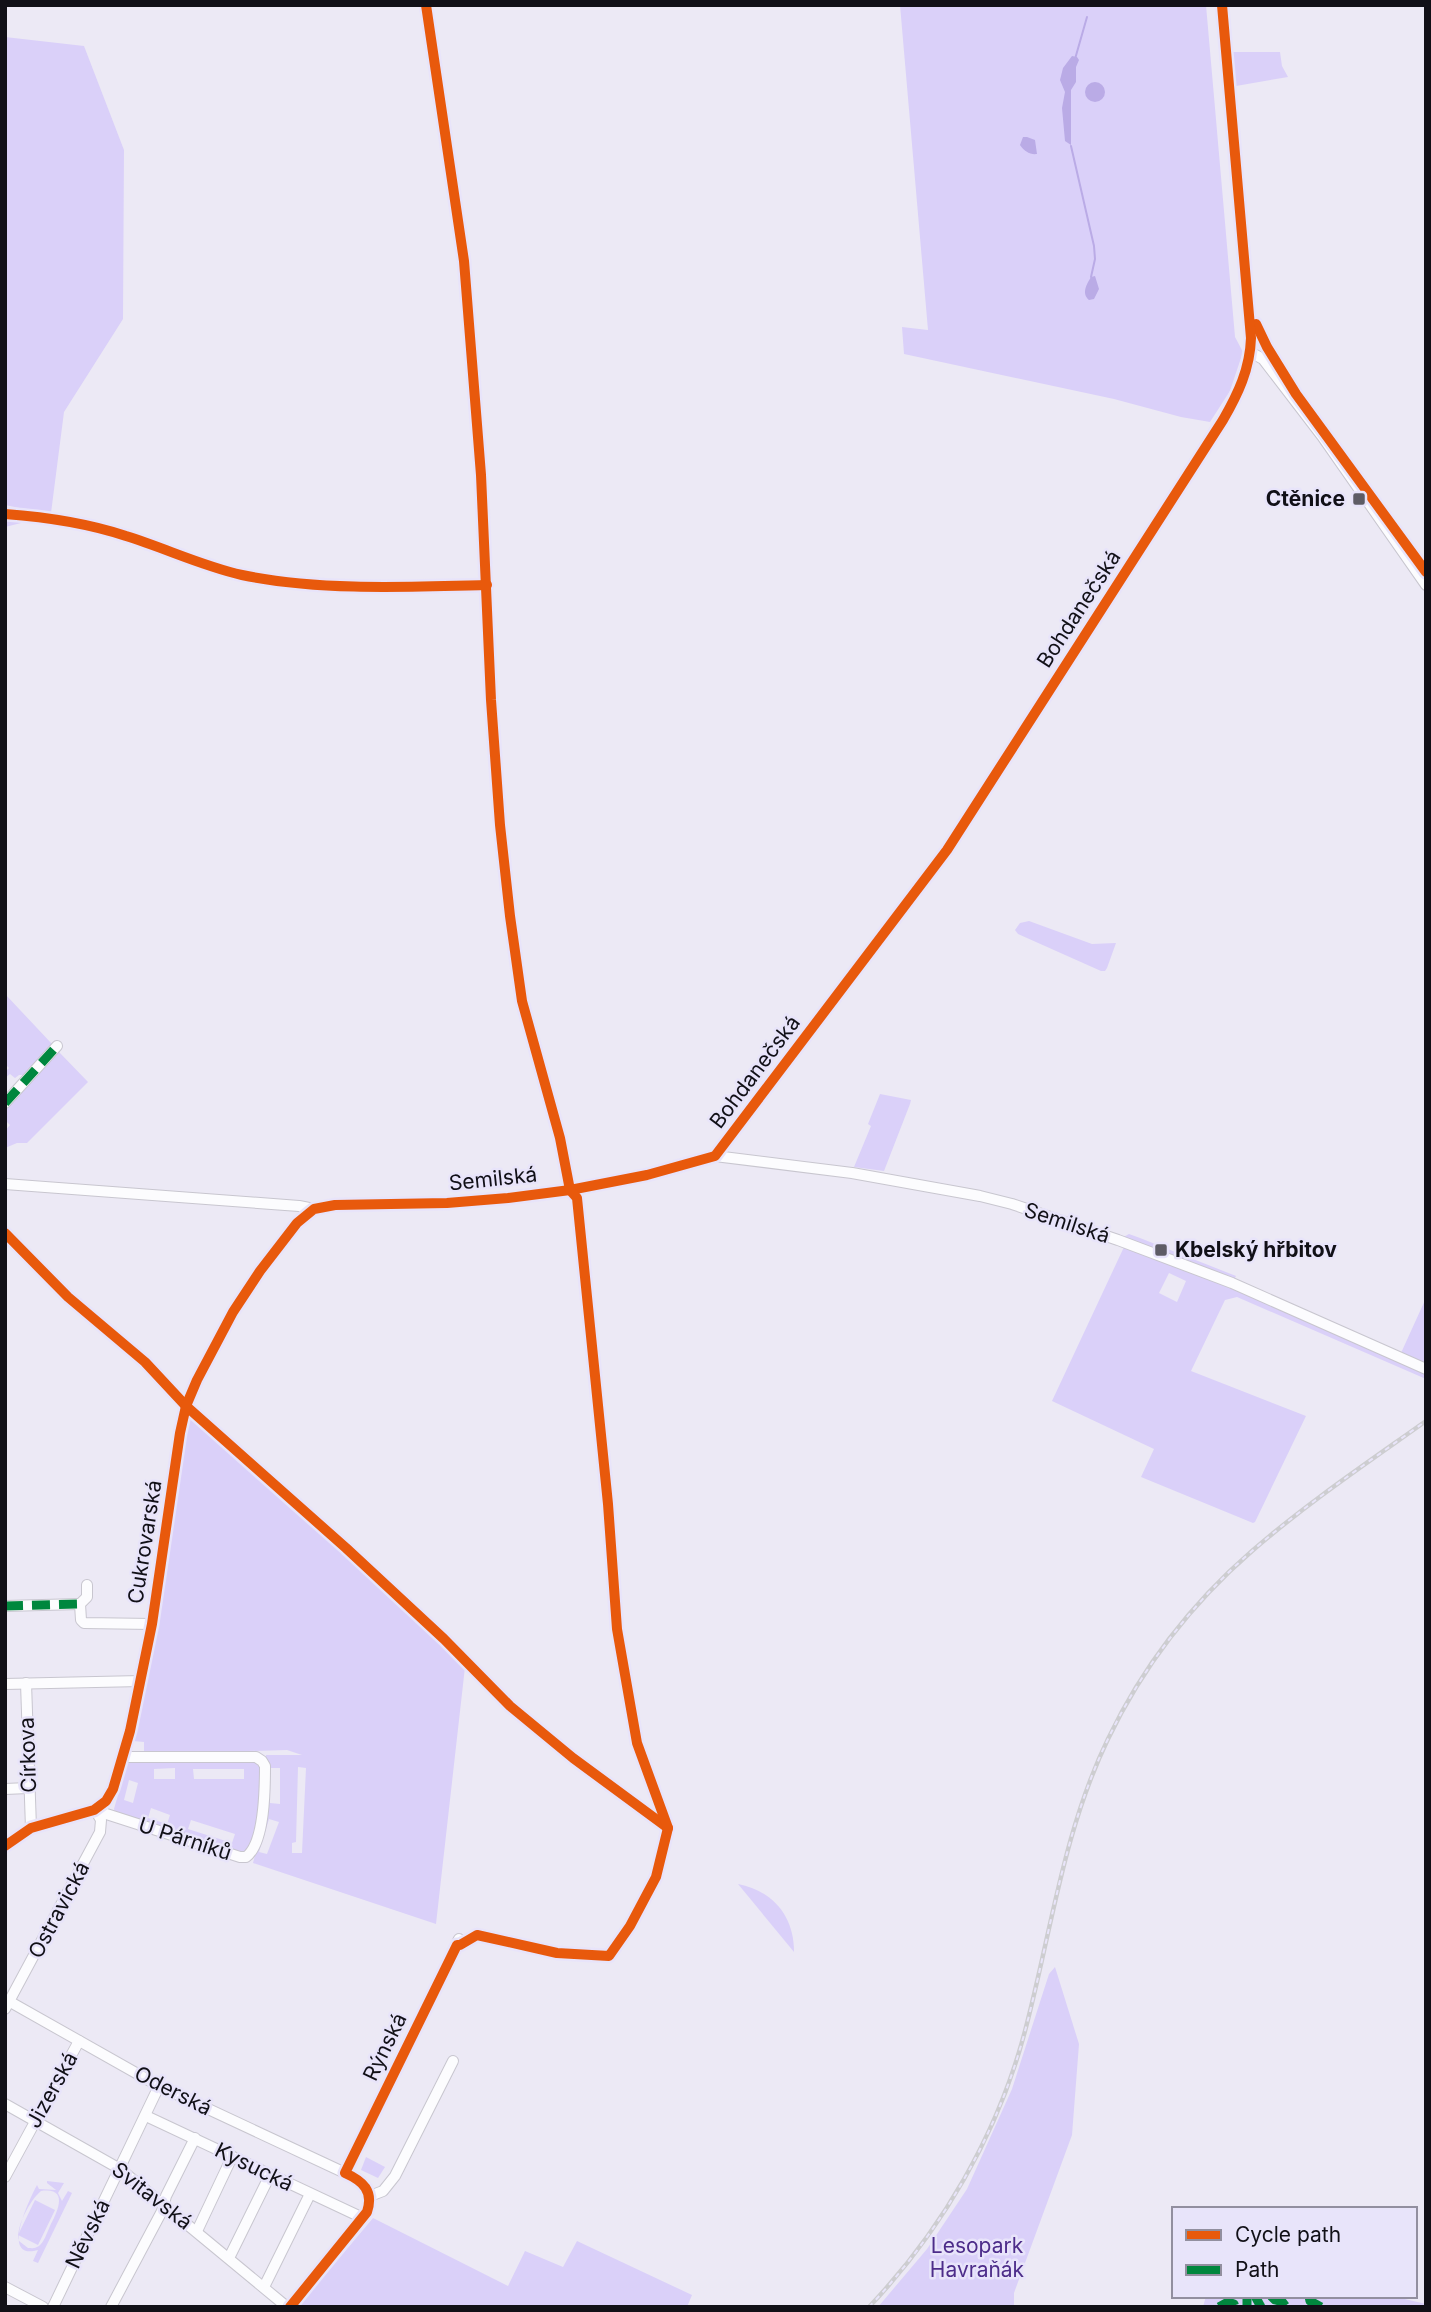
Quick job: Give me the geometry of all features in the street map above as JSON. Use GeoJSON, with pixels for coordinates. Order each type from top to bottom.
{"type":"FeatureCollection","features":[{"type":"Feature","properties":{"kind":"street"},"geometry":{"type":"LineString","coordinates":[[426,5],[464,261],[481,475],[500,825],[510,916],[522,1001],[560,1138],[570,1190]]}},
{"type":"Feature","properties":{"kind":"street","name":"Bohdanečská"},"geometry":{"type":"LineString","coordinates":[[715,1156],[947,850],[1223,420],[1243,381],[1250,352],[1250,325],[1222,5]]}},
{"type":"Feature","properties":{"kind":"street"},"geometry":{"type":"LineString","coordinates":[[1250,352],[1263,359],[1322,436],[1426,584]]}},
{"type":"Feature","properties":{"kind":"street"},"geometry":{"type":"LineString","coordinates":[[8,1095],[57,1046]]}},
{"type":"Feature","properties":{"kind":"street","name":"Semilská"},"geometry":{"type":"LineString","coordinates":[[5,1184],[314,1209],[335,1205],[447,1203],[570,1190],[647,1175],[715,1156],[849,1173],[980,1196],[1118,1240],[1233,1284],[1426,1369]]}},
{"type":"Feature","properties":{"kind":"street","name":"Cukrovarská"},"geometry":{"type":"LineString","coordinates":[[94,1810],[110,1795],[123,1757],[141,1681],[186,1406],[233,1312],[297,1223],[314,1209]]}},
{"type":"Feature","properties":{"kind":"street"},"geometry":{"type":"LineString","coordinates":[[5,1606],[80,1604],[87,1597],[87,1585]]}},
{"type":"Feature","properties":{"kind":"street"},"geometry":{"type":"LineString","coordinates":[[80,1604],[81,1620],[87,1624],[152,1624]]}},
{"type":"Feature","properties":{"kind":"street"},"geometry":{"type":"LineString","coordinates":[[5,1684],[141,1681]]}},
{"type":"Feature","properties":{"kind":"street","name":"Církova"},"geometry":{"type":"LineString","coordinates":[[26,1683],[31,1828]]}},
{"type":"Feature","properties":{"kind":"street","name":"U Párníků"},"geometry":{"type":"LineString","coordinates":[[94,1810],[240,1857],[246,1857],[253,1850],[265,1810],[265,1766],[262,1760],[256,1757],[123,1757]]}},
{"type":"Feature","properties":{"kind":"street"},"geometry":{"type":"LineString","coordinates":[[5,1789],[28,1788]]}},
{"type":"Feature","properties":{"kind":"street"},"geometry":{"type":"LineString","coordinates":[[5,1846],[31,1828],[94,1810]]}},
{"type":"Feature","properties":{"kind":"street","name":"Ostravická"},"geometry":{"type":"LineString","coordinates":[[7,2003],[100,1832],[101,1820],[94,1810]]}},
{"type":"Feature","properties":{"kind":"street","name":"Rýnská"},"geometry":{"type":"LineString","coordinates":[[345,2173],[460,1939]]}},
{"type":"Feature","properties":{"kind":"street","name":"Oderská"},"geometry":{"type":"LineString","coordinates":[[7,2003],[159,2086],[345,2173],[363,2183],[370,2196]]}},
{"type":"Feature","properties":{"kind":"street","name":"Jizerská"},"geometry":{"type":"LineString","coordinates":[[5,2177],[79,2041]]}},
{"type":"Feature","properties":{"kind":"street"},"geometry":{"type":"LineString","coordinates":[[288,2307],[363,2218],[370,2204],[370,2196],[383,2191],[396,2176],[453,2061]]}},
{"type":"Feature","properties":{"kind":"street","name":"Něvská"},"geometry":{"type":"LineString","coordinates":[[53,2307],[159,2086]]}},
{"type":"Feature","properties":{"kind":"street","name":"Svitavská"},"geometry":{"type":"LineString","coordinates":[[5,2104],[120,2169],[288,2307]]}},
{"type":"Feature","properties":{"kind":"street","name":"Kysucká"},"geometry":{"type":"LineString","coordinates":[[146,2116],[363,2218]]}},
{"type":"Feature","properties":{"kind":"street"},"geometry":{"type":"LineString","coordinates":[[111,2307],[162,2211],[195,2138]]}},
{"type":"Feature","properties":{"kind":"street"},"geometry":{"type":"LineString","coordinates":[[197,2231],[232,2157]]}},
{"type":"Feature","properties":{"kind":"street"},"geometry":{"type":"LineString","coordinates":[[229,2258],[270,2175]]}},
{"type":"Feature","properties":{"kind":"street"},"geometry":{"type":"LineString","coordinates":[[264,2287],[310,2194]]}},
{"type":"Feature","properties":{"kind":"street"},"geometry":{"type":"LineString","coordinates":[[5,2287],[43,2307]]}},
{"type":"Feature","properties":{"kind":"green space"},"geometry":{"type":"Polygon","coordinates":[[[900,5],[1206,5],[1235,337],[1243,352],[1230,391],[1210,422],[904,354],[902,327],[928,330],[900,5]]]}},
{"type":"Feature","properties":{"kind":"green space"},"geometry":{"type":"Polygon","coordinates":[[[5,37],[84,46],[124,150],[123,319],[64,412],[51,513],[63,526],[25,522],[5,527],[5,507],[34,511],[5,505],[5,37]]]}},
{"type":"Feature","properties":{"kind":"green space"},"geometry":{"type":"Polygon","coordinates":[[[1232,52],[1280,52],[1282,66],[1288,77],[1236,86],[1232,52]]]}},
{"type":"Feature","properties":{"kind":"green space"},"geometry":{"type":"Polygon","coordinates":[[[1029,921],[1092,944],[1116,943],[1107,968],[1101,971],[1018,934],[1015,930],[1020,923],[1029,921]]]}},
{"type":"Feature","properties":{"kind":"green space"},"geometry":{"type":"Polygon","coordinates":[[[5,994],[52,1044],[23,1075],[15,1078],[10,1074],[5,1078],[5,1072],[9,1068],[5,1064],[5,994]]]}},
{"type":"Feature","properties":{"kind":"green space"},"geometry":{"type":"Polygon","coordinates":[[[59,1052],[88,1082],[27,1143],[17,1143],[5,1148],[5,1131],[10,1125],[5,1120],[5,1110],[59,1052]]]}},
{"type":"Feature","properties":{"kind":"green space"},"geometry":{"type":"Polygon","coordinates":[[[880,1094],[911,1100],[910,1104],[884,1171],[854,1167],[871,1126],[868,1124],[880,1094]]]}},
{"type":"Feature","properties":{"kind":"green space"},"geometry":{"type":"Polygon","coordinates":[[[1129,1234],[1236,1276],[1232,1283],[1118,1240],[1129,1234]]]}},
{"type":"Feature","properties":{"kind":"green space"},"geometry":{"type":"Polygon","coordinates":[[[1124,1247],[1266,1301],[1426,1371],[1426,1379],[1237,1297],[1225,1300],[1191,1371],[1306,1416],[1253,1523],[1141,1477],[1154,1449],[1052,1401],[1124,1247]],[[1169,1273],[1159,1293],[1177,1302],[1186,1281],[1169,1273]]]}},
{"type":"Feature","properties":{"kind":"green space"},"geometry":{"type":"Polygon","coordinates":[[[1426,1298],[1426,1365],[1401,1353],[1426,1298]]]}},
{"type":"Feature","properties":{"kind":"green space"},"geometry":{"type":"Polygon","coordinates":[[[191,1411],[273,1488],[407,1606],[465,1667],[436,1924],[253,1863],[267,1809],[266,1755],[302,1755],[287,1750],[144,1754],[144,1742],[133,1741],[158,1625],[186,1427],[191,1411]],[[298,1767],[296,1842],[292,1843],[292,1853],[302,1853],[306,1768],[298,1767]],[[270,1768],[270,1803],[280,1804],[280,1768],[270,1768]],[[269,1819],[259,1852],[267,1854],[279,1822],[269,1819]]]}},
{"type":"Feature","properties":{"kind":"green space"},"geometry":{"type":"Polygon","coordinates":[[[255,1760],[262,1768],[262,1808],[251,1851],[247,1855],[115,1813],[127,1763],[255,1760]],[[175,1768],[154,1769],[154,1779],[175,1779],[175,1768]],[[193,1769],[194,1779],[244,1779],[244,1769],[193,1769]],[[129,1780],[124,1800],[133,1803],[138,1783],[129,1780]],[[151,1808],[148,1818],[167,1824],[170,1815],[151,1808]],[[191,1820],[188,1829],[232,1843],[235,1834],[191,1820]]]}},
{"type":"Feature","properties":{"kind":"green space"},"geometry":{"type":"Polygon","coordinates":[[[738,1884],[762,1893],[779,1907],[790,1927],[794,1952],[738,1884]]]}},
{"type":"Feature","properties":{"kind":"green space","name":"Lesopark Havraňák"},"geometry":{"type":"Polygon","coordinates":[[[1055,1967],[1079,2044],[1072,2135],[1014,2293],[1014,2307],[878,2307],[927,2249],[967,2189],[1012,2089],[1049,1974],[1055,1967]]]}},
{"type":"Feature","properties":{"kind":"green space"},"geometry":{"type":"Polygon","coordinates":[[[366,2157],[385,2167],[378,2178],[361,2170],[366,2157]]]}},
{"type":"Feature","properties":{"kind":"green space"},"geometry":{"type":"Polygon","coordinates":[[[47,2183],[64,2183],[58,2193],[62,2201],[68,2191],[72,2193],[38,2263],[33,2261],[38,2250],[27,2251],[21,2247],[20,2241],[28,2248],[35,2248],[45,2237],[58,2208],[56,2193],[41,2191],[23,2218],[37,2185],[39,2189],[56,2190],[47,2183]]]}},
{"type":"Feature","properties":{"kind":"green space"},"geometry":{"type":"Polygon","coordinates":[[[35,2200],[55,2210],[38,2245],[18,2235],[35,2200]]]}},
{"type":"Feature","properties":{"kind":"green space"},"geometry":{"type":"Polygon","coordinates":[[[373,2218],[508,2286],[525,2251],[563,2267],[577,2241],[692,2295],[687,2307],[298,2307],[373,2218]]]}},
{"type":"Feature","properties":{"kind":"green space"},"geometry":{"type":"Polygon","coordinates":[[[1205,2298],[1400,2298],[1426,2304],[1426,2307],[1203,2307],[1205,2298]]]}},
{"type":"Feature","properties":{"kind":"shaded area"},"geometry":{"type":"Polygon","coordinates":[[[1072,56],[1079,60],[1076,82],[1071,90],[1071,145],[1065,141],[1062,108],[1065,92],[1060,80],[1063,68],[1072,56]]]}},
{"type":"Feature","properties":{"kind":"shaded area"},"geometry":{"type":"Polygon","coordinates":[[[1095,82],[1102,85],[1105,92],[1102,99],[1095,102],[1088,99],[1085,92],[1088,85],[1095,82]]]}},
{"type":"Feature","properties":{"kind":"shaded area"},"geometry":{"type":"Polygon","coordinates":[[[1023,137],[1035,140],[1037,154],[1025,151],[1020,145],[1023,137]]]}},
{"type":"Feature","properties":{"kind":"shaded area"},"geometry":{"type":"Polygon","coordinates":[[[1095,276],[1099,289],[1094,299],[1089,300],[1085,294],[1086,288],[1091,277],[1095,276]]]}},
{"type":"Feature","properties":{"kind":"waterway"},"geometry":{"type":"LineString","coordinates":[[1075,59],[1087,17]]}},
{"type":"Feature","properties":{"kind":"waterway"},"geometry":{"type":"LineString","coordinates":[[1071,146],[1094,246],[1095,259],[1091,277]]}},
{"type":"Feature","properties":{"kind":"railway"},"geometry":{"type":"LineString","coordinates":[[869,2307],[896,2277],[943,2213],[964,2179],[1000,2107],[1025,2031],[1059,1883],[1080,1810],[1108,1739],[1136,1687],[1170,1638],[1230,1571],[1337,1484],[1426,1421]]}},
{"type":"Feature","properties":{"kind":"marked path"},"geometry":{"type":"LineString","coordinates":[[5,1103],[57,1046]]}},
{"type":"Feature","properties":{"kind":"marked path"},"geometry":{"type":"LineString","coordinates":[[5,1606],[80,1604]]}},
{"type":"Feature","properties":{"kind":"marked path"},"geometry":{"type":"LineString","coordinates":[[1247,2298],[1247,2307]]}},
{"type":"Feature","properties":{"kind":"marked path"},"geometry":{"type":"LineString","coordinates":[[1256,2298],[1261,2307]]}},
{"type":"Feature","properties":{"kind":"marked path"},"geometry":{"type":"LineString","coordinates":[[1273,2298],[1283,2302],[1288,2298]]}},
{"type":"Feature","properties":{"kind":"marked path"},"geometry":{"type":"LineString","coordinates":[[1309,2298],[1321,2307]]}},
{"type":"Feature","properties":{"kind":"marked path"},"geometry":{"type":"LineString","coordinates":[[1219,2307],[1228,2302],[1235,2307]]}},
{"type":"Feature","properties":{"kind":"cycle path"},"geometry":{"type":"LineString","coordinates":[[290,2307],[367,2212],[368,2193],[362,2183],[345,2173],[457,1945],[477,1935],[557,1953],[609,1956],[630,1926],[656,1877],[668,1828],[637,1743],[617,1629],[608,1504],[577,1198],[570,1190],[560,1138],[522,1001],[510,916],[491,700],[481,475],[464,261],[426,5]]}},
{"type":"Feature","properties":{"kind":"cycle path"},"geometry":{"type":"LineString","coordinates":[[5,1846],[31,1828],[94,1810],[106,1801],[113,1789],[130,1731],[152,1624],[186,1406],[233,1312],[297,1223],[314,1209],[335,1205],[447,1203],[508,1198],[570,1190],[647,1175],[715,1156],[947,850],[1223,420],[1246,371],[1251,338],[1222,5]]}},
{"type":"Feature","properties":{"kind":"cycle path"},"geometry":{"type":"LineString","coordinates":[[1252,325],[1256,324],[1296,394],[1426,572]]}},
{"type":"Feature","properties":{"kind":"cycle path"},"geometry":{"type":"LineString","coordinates":[[5,514],[96,528],[227,571],[271,580],[364,587],[487,585]]}},
{"type":"Feature","properties":{"kind":"cycle path"},"geometry":{"type":"LineString","coordinates":[[5,1233],[68,1297],[145,1362],[186,1406],[444,1639],[510,1706],[573,1758],[668,1828]]}},
{"type":"Feature","properties":{"kind":"place","name":"Ctěnice"},"geometry":{"type":"Point","coordinates":[1359,499]}},
{"type":"Feature","properties":{"kind":"place","name":"Kbelský hřbitov"},"geometry":{"type":"Point","coordinates":[1161,1250]}}]}
